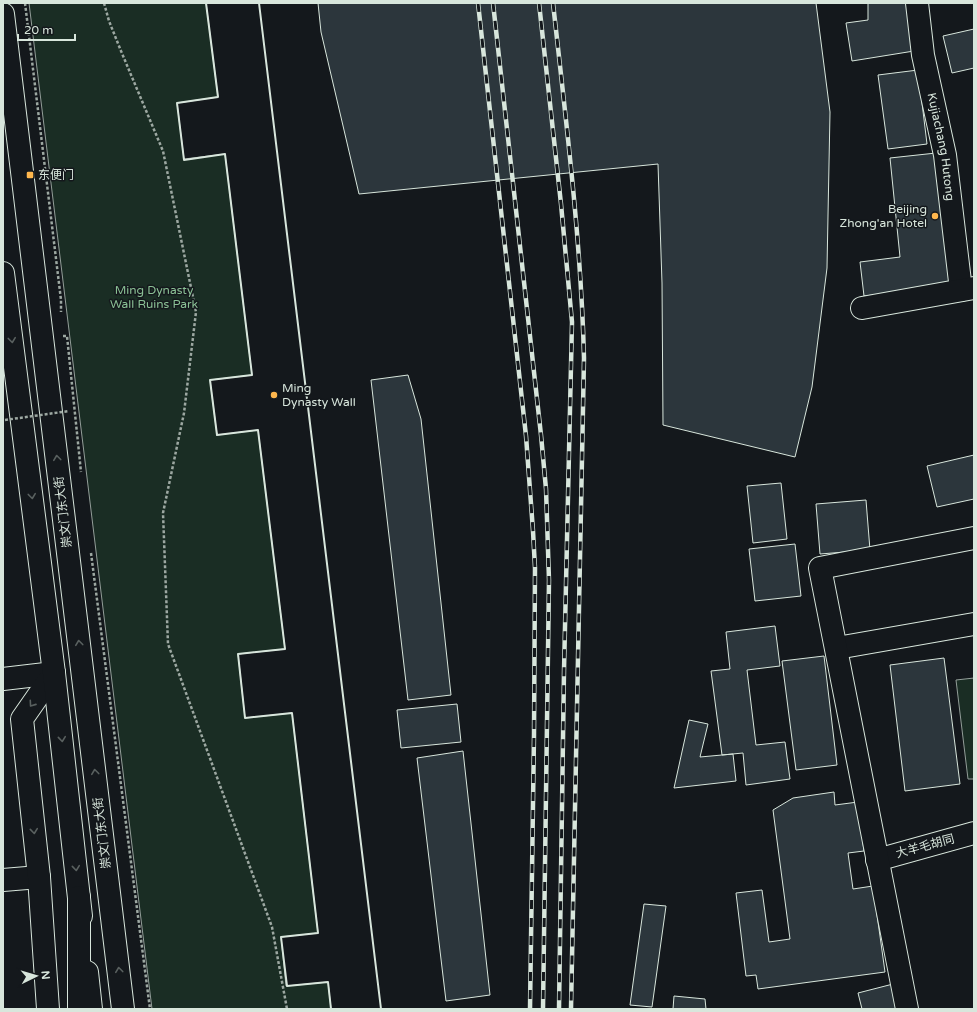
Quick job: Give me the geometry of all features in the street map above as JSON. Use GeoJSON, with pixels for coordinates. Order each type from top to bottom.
{"type":"FeatureCollection","features":[{"type":"Feature","properties":{"kind":"main road","name":"Kujiachang Hutong"},"geometry":{"type":"LineString","coordinates":[[917,3],[923,55],[945,155],[968,289]]}},
{"type":"Feature","properties":{"kind":"main road","name":"崇文门东大街"},"geometry":{"type":"LineString","coordinates":[[3,14],[123,1009]]}},
{"type":"Feature","properties":{"kind":"main road"},"geometry":{"type":"LineString","coordinates":[[3,273],[54,673],[91,1009]]}},
{"type":"Feature","properties":{"kind":"main road"},"geometry":{"type":"LineString","coordinates":[[862,308],[968,289]]}},
{"type":"Feature","properties":{"kind":"main road"},"geometry":{"type":"LineString","coordinates":[[907,1009],[820,568],[974,538]]}},
{"type":"Feature","properties":{"kind":"main road"},"geometry":{"type":"LineString","coordinates":[[837,648],[974,624]]}},
{"type":"Feature","properties":{"kind":"main road"},"geometry":{"type":"LineString","coordinates":[[3,679],[54,673]]}},
{"type":"Feature","properties":{"kind":"main road"},"geometry":{"type":"LineString","coordinates":[[48,1009],[39,877],[22,719],[54,673]]}},
{"type":"Feature","properties":{"kind":"main road","name":"大羊毛胡同"},"geometry":{"type":"LineString","coordinates":[[877,860],[974,833]]}},
{"type":"Feature","properties":{"kind":"main road"},"geometry":{"type":"LineString","coordinates":[[3,880],[39,877]]}},
{"type":"Feature","properties":{"kind":"main road"},"geometry":{"type":"LineString","coordinates":[[79,897],[79,1009]]}},
{"type":"Feature","properties":{"kind":"path"},"geometry":{"type":"LineString","coordinates":[[25,3],[62,314]]}},
{"type":"Feature","properties":{"kind":"path"},"geometry":{"type":"LineString","coordinates":[[104,3],[116,39],[163,150],[196,312],[184,413],[163,512],[168,644],[272,927],[287,1009]]}},
{"type":"Feature","properties":{"kind":"path"},"geometry":{"type":"LineString","coordinates":[[62,329],[62,336],[67,336],[81,476]]}},
{"type":"Feature","properties":{"kind":"path"},"geometry":{"type":"LineString","coordinates":[[5,420],[69,411]]}},
{"type":"Feature","properties":{"kind":"path"},"geometry":{"type":"LineString","coordinates":[[89,546],[150,1009]]}},
{"type":"Feature","properties":{"kind":"green space","name":"Ming Dynasty Wall Ruins Park"},"geometry":{"type":"Polygon","coordinates":[[[29,3],[206,3],[218,97],[177,103],[184,159],[225,154],[252,375],[210,380],[217,435],[258,430],[285,649],[238,654],[245,718],[292,713],[318,933],[281,937],[286,986],[328,982],[331,1009],[152,1009],[29,3]]]}},
{"type":"Feature","properties":{"kind":"green space"},"geometry":{"type":"Polygon","coordinates":[[[974,678],[974,779],[968,779],[956,680],[974,678]]]}},
{"type":"Feature","properties":{"kind":"building"},"geometry":{"type":"Polygon","coordinates":[[[318,3],[816,3],[830,112],[827,268],[812,387],[795,457],[663,425],[662,283],[658,164],[359,194],[321,32],[318,3]]]}},
{"type":"Feature","properties":{"kind":"building"},"geometry":{"type":"Polygon","coordinates":[[[868,3],[910,3],[914,51],[852,61],[846,23],[868,20],[868,3]]]}},
{"type":"Feature","properties":{"kind":"building"},"geometry":{"type":"Polygon","coordinates":[[[974,29],[974,68],[952,73],[943,36],[974,29]]]}},
{"type":"Feature","properties":{"kind":"building"},"geometry":{"type":"Polygon","coordinates":[[[918,70],[927,144],[888,149],[878,75],[918,70]]]}},
{"type":"Feature","properties":{"kind":"building"},"geometry":{"type":"Polygon","coordinates":[[[936,153],[951,287],[864,296],[860,262],[900,257],[890,158],[936,153]]]}},
{"type":"Feature","properties":{"kind":"building"},"geometry":{"type":"Polygon","coordinates":[[[408,375],[421,419],[451,695],[408,700],[371,380],[408,375]]]}},
{"type":"Feature","properties":{"kind":"building"},"geometry":{"type":"Polygon","coordinates":[[[974,455],[974,499],[937,507],[927,466],[974,455]]]}},
{"type":"Feature","properties":{"kind":"building"},"geometry":{"type":"Polygon","coordinates":[[[781,483],[787,539],[753,543],[747,486],[781,483]]]}},
{"type":"Feature","properties":{"kind":"building"},"geometry":{"type":"Polygon","coordinates":[[[866,500],[870,550],[820,554],[816,504],[866,500]]]}},
{"type":"Feature","properties":{"kind":"building"},"geometry":{"type":"Polygon","coordinates":[[[795,544],[801,596],[755,601],[749,549],[795,544]]]}},
{"type":"Feature","properties":{"kind":"building"},"geometry":{"type":"Polygon","coordinates":[[[775,626],[780,666],[747,670],[756,745],[785,742],[790,779],[746,785],[743,753],[722,755],[711,671],[730,669],[726,632],[775,626]]]}},
{"type":"Feature","properties":{"kind":"building"},"geometry":{"type":"Polygon","coordinates":[[[824,656],[837,765],[796,770],[782,661],[824,656]]]}},
{"type":"Feature","properties":{"kind":"building"},"geometry":{"type":"Polygon","coordinates":[[[944,658],[960,784],[905,791],[890,665],[944,658]]]}},
{"type":"Feature","properties":{"kind":"building"},"geometry":{"type":"Polygon","coordinates":[[[457,704],[461,742],[401,748],[397,710],[457,704]]]}},
{"type":"Feature","properties":{"kind":"building"},"geometry":{"type":"Polygon","coordinates":[[[689,720],[708,724],[700,757],[733,754],[736,781],[674,788],[689,720]]]}},
{"type":"Feature","properties":{"kind":"building"},"geometry":{"type":"Polygon","coordinates":[[[463,751],[490,995],[446,1001],[417,758],[463,751]]]}},
{"type":"Feature","properties":{"kind":"building"},"geometry":{"type":"Polygon","coordinates":[[[834,792],[835,805],[858,802],[864,851],[848,853],[853,889],[873,886],[885,972],[758,989],[756,975],[746,976],[736,893],[762,890],[769,942],[790,939],[773,810],[793,798],[834,792]]]}},
{"type":"Feature","properties":{"kind":"building"},"geometry":{"type":"Polygon","coordinates":[[[644,904],[666,906],[652,1007],[630,1005],[644,904]]]}},
{"type":"Feature","properties":{"kind":"building"},"geometry":{"type":"Polygon","coordinates":[[[893,984],[898,1009],[862,1009],[858,993],[893,984]]]}},
{"type":"Feature","properties":{"kind":"building"},"geometry":{"type":"Polygon","coordinates":[[[674,996],[705,999],[706,1009],[673,1009],[674,996]]]}},
{"type":"Feature","properties":{"kind":"railway"},"geometry":{"type":"LineString","coordinates":[[478,3],[526,436],[535,568],[530,1009]]}},
{"type":"Feature","properties":{"kind":"railway"},"geometry":{"type":"LineString","coordinates":[[493,3],[546,489],[549,580],[543,1009]]}},
{"type":"Feature","properties":{"kind":"railway"},"geometry":{"type":"LineString","coordinates":[[539,3],[561,204],[572,322],[564,671],[559,1009]]}},
{"type":"Feature","properties":{"kind":"railway"},"geometry":{"type":"LineString","coordinates":[[553,3],[568,136],[580,269],[584,358],[571,1009]]}},
{"type":"Feature","properties":{"kind":"wall"},"geometry":{"type":"LineString","coordinates":[[206,3],[218,97],[177,103],[184,160],[225,154],[252,375],[210,380],[217,435],[258,430],[285,649],[238,654],[245,718],[292,713],[318,933],[281,937],[287,986],[328,982],[331,1009]]}},
{"type":"Feature","properties":{"kind":"wall"},"geometry":{"type":"LineString","coordinates":[[259,3],[381,1009]]}},
{"type":"Feature","properties":{"kind":"place","name":"东便门"},"geometry":{"type":"Point","coordinates":[30,175]}},
{"type":"Feature","properties":{"kind":"place","name":"Beijing Zhong'an Hotel"},"geometry":{"type":"Point","coordinates":[935,216]}},
{"type":"Feature","properties":{"kind":"place","name":"Ming Dynasty Wall"},"geometry":{"type":"Point","coordinates":[274,395]}}]}
